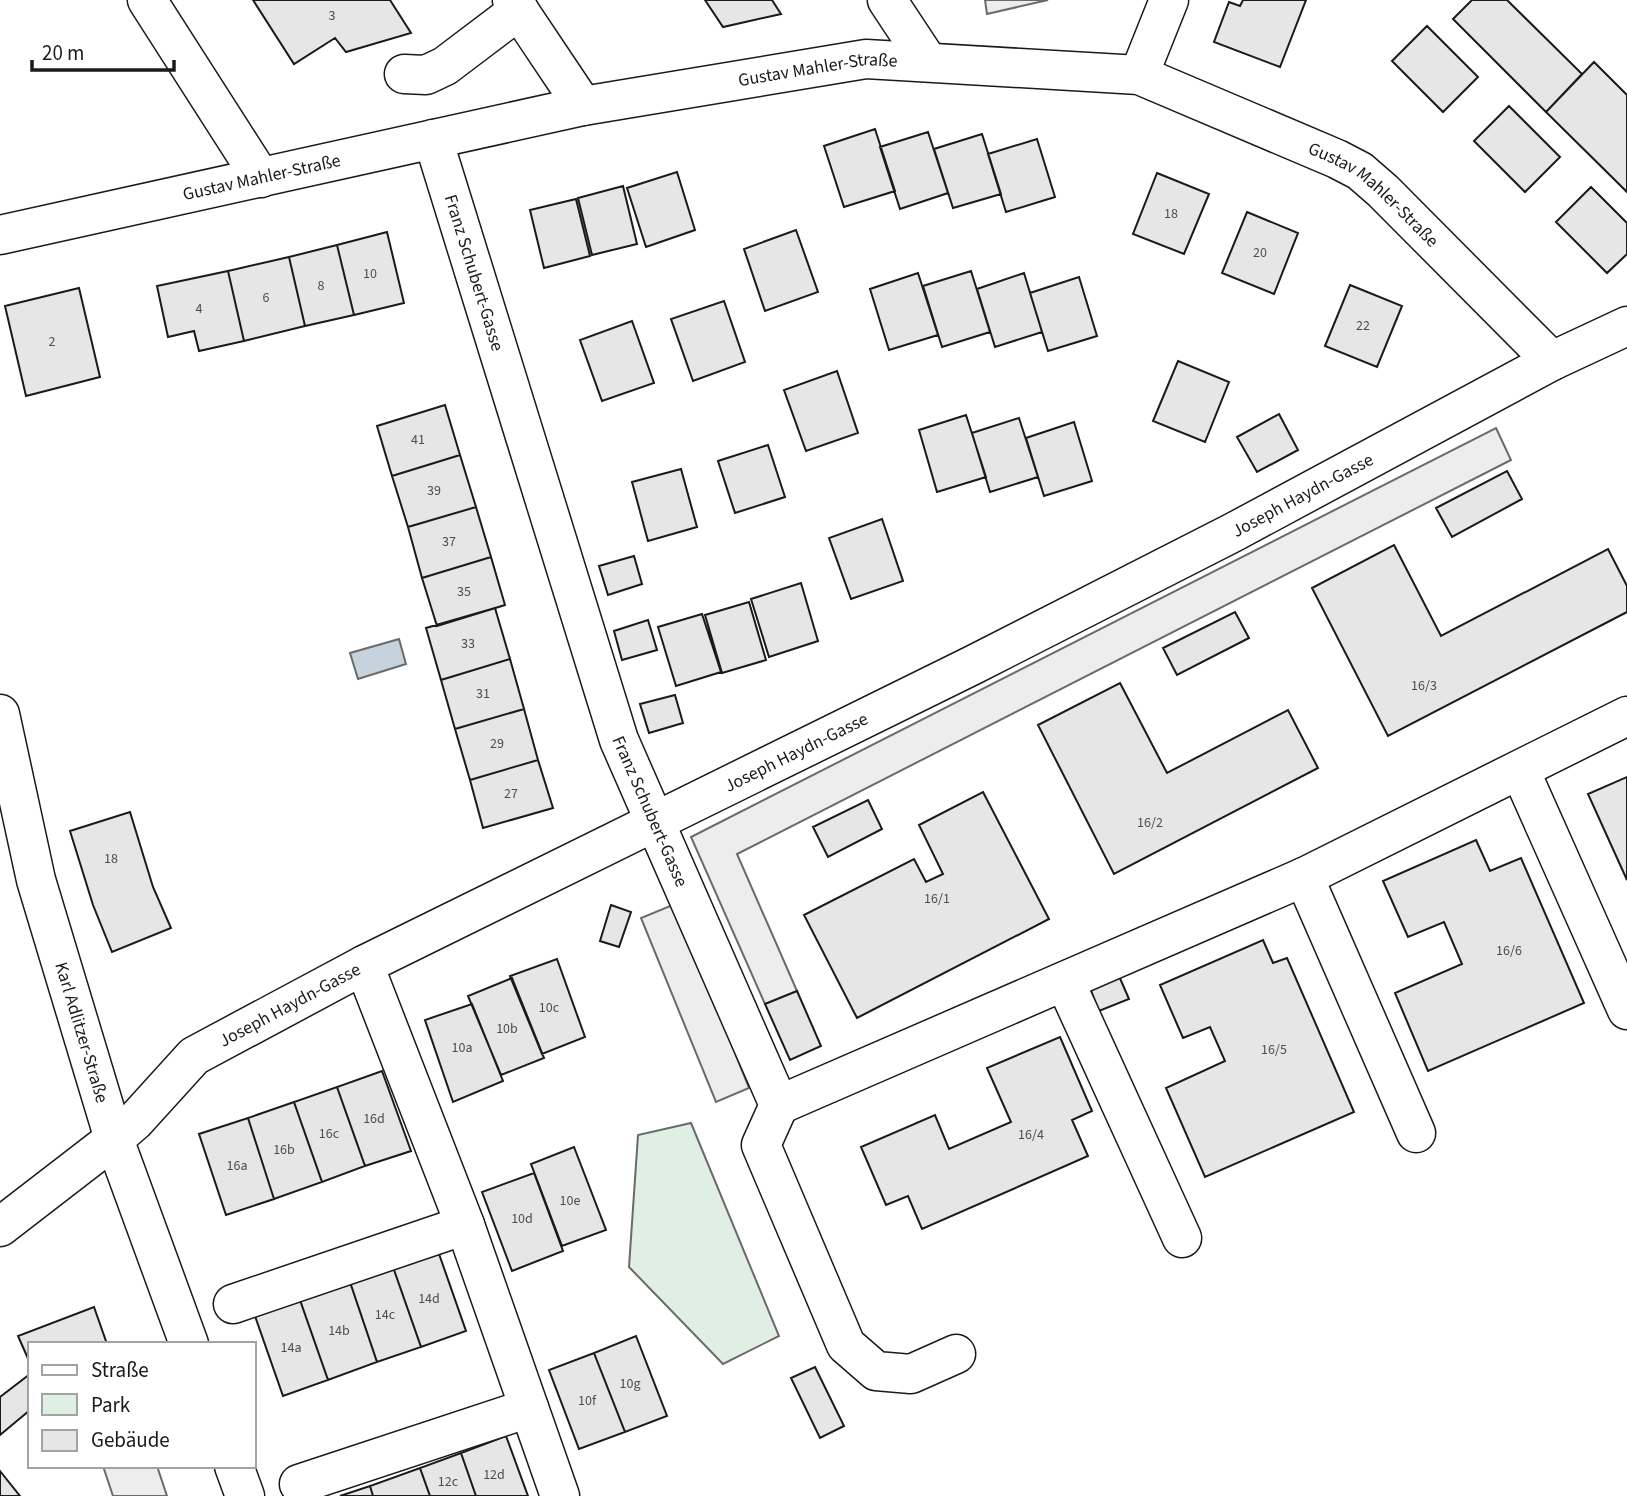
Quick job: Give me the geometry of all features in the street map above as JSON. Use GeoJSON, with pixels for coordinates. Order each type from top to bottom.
{"type":"FeatureCollection","features":[{"type":"Feature","properties":{"kind":"street"},"geometry":{"type":"LineString","coordinates":[[147,0],[261,178]]}},
{"type":"Feature","properties":{"kind":"street"},"geometry":{"type":"LineString","coordinates":[[887,0],[928,62]]}},
{"type":"Feature","properties":{"kind":"street"},"geometry":{"type":"LineString","coordinates":[[1139,75],[1169,0]]}},
{"type":"Feature","properties":{"kind":"street"},"geometry":{"type":"LineString","coordinates":[[404,75],[426,75],[445,66],[516,5],[583,106]]}},
{"type":"Feature","properties":{"kind":"street","name":"Gustav Mahler-Straße"},"geometry":{"type":"LineString","coordinates":[[0,235],[583,106],[866,59],[1139,75],[1360,171],[1552,361]]}},
{"type":"Feature","properties":{"kind":"street","name":"Franz Schubert-Gasse"},"geometry":{"type":"LineString","coordinates":[[433,139],[619,740],[779,1105]]}},
{"type":"Feature","properties":{"kind":"street","name":"Joseph Haydn-Gasse"},"geometry":{"type":"LineString","coordinates":[[0,1227],[114,1139],[194,1056],[364,965],[973,665],[1232,533],[1552,361],[1627,326]]}},
{"type":"Feature","properties":{"kind":"street","name":"Karl Adlitzer-Straße"},"geometry":{"type":"LineString","coordinates":[[0,714],[36,880],[114,1139],[188,1342]]}},
{"type":"Feature","properties":{"kind":"street"},"geometry":{"type":"LineString","coordinates":[[956,1354],[911,1374],[876,1371],[846,1345],[761,1145],[779,1105],[1304,877],[1627,716]]}},
{"type":"Feature","properties":{"kind":"street"},"geometry":{"type":"LineString","coordinates":[[1520,770],[1627,1010]]}},
{"type":"Feature","properties":{"kind":"street"},"geometry":{"type":"LineString","coordinates":[[1304,877],[1416,1133]]}},
{"type":"Feature","properties":{"kind":"street"},"geometry":{"type":"LineString","coordinates":[[364,965],[466,1225],[560,1496]]}},
{"type":"Feature","properties":{"kind":"street"},"geometry":{"type":"LineString","coordinates":[[1065,982],[1182,1238]]}},
{"type":"Feature","properties":{"kind":"street"},"geometry":{"type":"LineString","coordinates":[[233,1304],[466,1225]]}},
{"type":"Feature","properties":{"kind":"street"},"geometry":{"type":"LineString","coordinates":[[299,1484],[529,1408]]}},
{"type":"Feature","properties":{"kind":"street"},"geometry":{"type":"LineString","coordinates":[[235,1468],[245,1496]]}},
{"type":"Feature","properties":{"kind":"green space"},"geometry":{"type":"Polygon","coordinates":[[[691,1123],[779,1336],[723,1364],[629,1267],[638,1135],[691,1123]]]}},
{"type":"Feature","properties":{"kind":"shaded area"},"geometry":{"type":"Polygon","coordinates":[[[985,0],[1048,0],[987,14],[985,0]]]}},
{"type":"Feature","properties":{"kind":"shaded area"},"geometry":{"type":"Polygon","coordinates":[[[1496,428],[1511,460],[737,854],[797,991],[765,1004],[691,837],[1496,428]]]}},
{"type":"Feature","properties":{"kind":"shaded area"},"geometry":{"type":"Polygon","coordinates":[[[399,639],[406,664],[358,679],[350,653],[399,639]]]}},
{"type":"Feature","properties":{"kind":"shaded area"},"geometry":{"type":"Polygon","coordinates":[[[675,904],[749,1088],[716,1102],[641,918],[675,904]]]}},
{"type":"Feature","properties":{"kind":"shaded area"},"geometry":{"type":"Polygon","coordinates":[[[104,1468],[158,1468],[167,1496],[113,1496],[104,1468]]]}},
{"type":"Feature","properties":{"kind":"building"},"geometry":{"type":"Polygon","coordinates":[[[253,0],[390,0],[411,33],[346,52],[335,38],[294,64],[253,0]]]}},
{"type":"Feature","properties":{"kind":"building"},"geometry":{"type":"Polygon","coordinates":[[[705,0],[772,0],[781,14],[723,27],[705,0]]]}},
{"type":"Feature","properties":{"kind":"building"},"geometry":{"type":"Polygon","coordinates":[[[1243,0],[1306,0],[1280,67],[1214,42],[1229,2],[1240,6],[1243,0]]]}},
{"type":"Feature","properties":{"kind":"building"},"geometry":{"type":"Polygon","coordinates":[[[1472,0],[1507,0],[1582,74],[1546,112],[1453,19],[1472,0]]]}},
{"type":"Feature","properties":{"kind":"building"},"geometry":{"type":"Polygon","coordinates":[[[1427,26],[1478,77],[1443,112],[1392,61],[1427,26]]]}},
{"type":"Feature","properties":{"kind":"building"},"geometry":{"type":"Polygon","coordinates":[[[1594,62],[1627,95],[1627,192],[1546,112],[1594,62]]]}},
{"type":"Feature","properties":{"kind":"building"},"geometry":{"type":"Polygon","coordinates":[[[1509,106],[1560,157],[1525,192],[1474,141],[1509,106]]]}},
{"type":"Feature","properties":{"kind":"building"},"geometry":{"type":"Polygon","coordinates":[[[875,129],[895,191],[844,207],[824,146],[875,129]]]}},
{"type":"Feature","properties":{"kind":"building"},"geometry":{"type":"Polygon","coordinates":[[[928,132],[948,193],[900,209],[880,147],[928,132]]]}},
{"type":"Feature","properties":{"kind":"building"},"geometry":{"type":"Polygon","coordinates":[[[982,134],[1001,194],[953,208],[934,149],[982,134]]]}},
{"type":"Feature","properties":{"kind":"building"},"geometry":{"type":"Polygon","coordinates":[[[1037,139],[1055,197],[1006,212],[988,154],[1037,139]]]}},
{"type":"Feature","properties":{"kind":"building"},"geometry":{"type":"Polygon","coordinates":[[[677,172],[695,230],[646,247],[627,188],[677,172]]]}},
{"type":"Feature","properties":{"kind":"building"},"geometry":{"type":"Polygon","coordinates":[[[1157,173],[1209,194],[1184,254],[1133,234],[1157,173]]]}},
{"type":"Feature","properties":{"kind":"building"},"geometry":{"type":"Polygon","coordinates":[[[623,186],[637,244],[592,255],[578,198],[623,186]]]}},
{"type":"Feature","properties":{"kind":"building"},"geometry":{"type":"Polygon","coordinates":[[[1591,187],[1627,223],[1627,254],[1607,273],[1556,222],[1591,187]]]}},
{"type":"Feature","properties":{"kind":"building"},"geometry":{"type":"Polygon","coordinates":[[[576,199],[590,256],[544,268],[530,210],[576,199]]]}},
{"type":"Feature","properties":{"kind":"building"},"geometry":{"type":"Polygon","coordinates":[[[1247,212],[1298,233],[1274,294],[1222,273],[1247,212]]]}},
{"type":"Feature","properties":{"kind":"building"},"geometry":{"type":"Polygon","coordinates":[[[796,230],[818,292],[765,311],[744,249],[796,230]]]}},
{"type":"Feature","properties":{"kind":"building"},"geometry":{"type":"Polygon","coordinates":[[[387,232],[404,303],[354,315],[337,245],[387,232]]]}},
{"type":"Feature","properties":{"kind":"building"},"geometry":{"type":"Polygon","coordinates":[[[337,245],[354,315],[305,326],[289,257],[337,245]]]}},
{"type":"Feature","properties":{"kind":"building"},"geometry":{"type":"Polygon","coordinates":[[[289,257],[305,326],[244,341],[228,271],[289,257]]]}},
{"type":"Feature","properties":{"kind":"building"},"geometry":{"type":"Polygon","coordinates":[[[228,271],[244,341],[199,351],[194,331],[168,337],[157,286],[228,271]]]}},
{"type":"Feature","properties":{"kind":"building"},"geometry":{"type":"Polygon","coordinates":[[[971,271],[990,332],[942,347],[923,286],[971,271]]]}},
{"type":"Feature","properties":{"kind":"building"},"geometry":{"type":"Polygon","coordinates":[[[918,273],[938,335],[889,350],[870,289],[918,273]]]}},
{"type":"Feature","properties":{"kind":"building"},"geometry":{"type":"Polygon","coordinates":[[[1024,273],[1042,332],[995,347],[977,289],[1024,273]]]}},
{"type":"Feature","properties":{"kind":"building"},"geometry":{"type":"Polygon","coordinates":[[[1079,277],[1097,336],[1048,351],[1030,293],[1079,277]]]}},
{"type":"Feature","properties":{"kind":"building"},"geometry":{"type":"Polygon","coordinates":[[[1350,285],[1402,306],[1377,367],[1325,346],[1350,285]]]}},
{"type":"Feature","properties":{"kind":"building"},"geometry":{"type":"Polygon","coordinates":[[[79,288],[100,377],[26,396],[5,306],[79,288]]]}},
{"type":"Feature","properties":{"kind":"building"},"geometry":{"type":"Polygon","coordinates":[[[724,301],[745,362],[693,381],[671,319],[724,301]]]}},
{"type":"Feature","properties":{"kind":"building"},"geometry":{"type":"Polygon","coordinates":[[[632,321],[654,383],[602,401],[580,340],[632,321]]]}},
{"type":"Feature","properties":{"kind":"building"},"geometry":{"type":"Polygon","coordinates":[[[1178,361],[1229,382],[1205,442],[1153,421],[1178,361]]]}},
{"type":"Feature","properties":{"kind":"building"},"geometry":{"type":"Polygon","coordinates":[[[837,371],[858,433],[806,451],[784,390],[837,371]]]}},
{"type":"Feature","properties":{"kind":"building"},"geometry":{"type":"Polygon","coordinates":[[[445,405],[460,455],[392,476],[377,426],[445,405]]]}},
{"type":"Feature","properties":{"kind":"building"},"geometry":{"type":"Polygon","coordinates":[[[1279,414],[1298,450],[1257,472],[1237,437],[1279,414]]]}},
{"type":"Feature","properties":{"kind":"building"},"geometry":{"type":"Polygon","coordinates":[[[966,415],[986,477],[937,492],[919,430],[966,415]]]}},
{"type":"Feature","properties":{"kind":"building"},"geometry":{"type":"Polygon","coordinates":[[[1019,418],[1038,477],[990,492],[972,433],[1019,418]]]}},
{"type":"Feature","properties":{"kind":"building"},"geometry":{"type":"Polygon","coordinates":[[[1074,422],[1092,481],[1044,496],[1026,438],[1074,422]]]}},
{"type":"Feature","properties":{"kind":"building"},"geometry":{"type":"Polygon","coordinates":[[[768,445],[785,497],[735,513],[718,461],[768,445]]]}},
{"type":"Feature","properties":{"kind":"building"},"geometry":{"type":"Polygon","coordinates":[[[460,455],[476,507],[408,527],[392,476],[460,455]]]}},
{"type":"Feature","properties":{"kind":"building"},"geometry":{"type":"Polygon","coordinates":[[[681,469],[697,527],[648,541],[632,482],[681,469]]]}},
{"type":"Feature","properties":{"kind":"building"},"geometry":{"type":"Polygon","coordinates":[[[1507,471],[1522,499],[1452,537],[1436,508],[1507,471]]]}},
{"type":"Feature","properties":{"kind":"building"},"geometry":{"type":"Polygon","coordinates":[[[476,507],[491,557],[422,578],[408,527],[476,507]]]}},
{"type":"Feature","properties":{"kind":"building"},"geometry":{"type":"Polygon","coordinates":[[[882,519],[903,581],[851,599],[829,538],[882,519]]]}},
{"type":"Feature","properties":{"kind":"building"},"geometry":{"type":"Polygon","coordinates":[[[1394,545],[1441,636],[1608,549],[1627,586],[1627,612],[1388,736],[1312,588],[1394,545]]]}},
{"type":"Feature","properties":{"kind":"building"},"geometry":{"type":"Polygon","coordinates":[[[634,556],[642,584],[608,595],[599,566],[634,556]]]}},
{"type":"Feature","properties":{"kind":"building"},"geometry":{"type":"Polygon","coordinates":[[[491,557],[505,605],[437,626],[422,578],[491,557]]]}},
{"type":"Feature","properties":{"kind":"building"},"geometry":{"type":"Polygon","coordinates":[[[801,583],[818,641],[769,657],[751,599],[801,583]]]}},
{"type":"Feature","properties":{"kind":"building"},"geometry":{"type":"Polygon","coordinates":[[[749,602],[766,660],[722,673],[705,615],[749,602]]]}},
{"type":"Feature","properties":{"kind":"building"},"geometry":{"type":"Polygon","coordinates":[[[495,608],[510,659],[441,680],[426,628],[495,608]]]}},
{"type":"Feature","properties":{"kind":"building"},"geometry":{"type":"Polygon","coordinates":[[[1235,612],[1249,638],[1177,675],[1163,648],[1235,612]]]}},
{"type":"Feature","properties":{"kind":"building"},"geometry":{"type":"Polygon","coordinates":[[[702,614],[721,672],[676,686],[658,627],[702,614]]]}},
{"type":"Feature","properties":{"kind":"building"},"geometry":{"type":"Polygon","coordinates":[[[648,620],[657,650],[622,660],[614,631],[648,620]]]}},
{"type":"Feature","properties":{"kind":"building"},"geometry":{"type":"Polygon","coordinates":[[[510,659],[524,709],[455,729],[441,680],[510,659]]]}},
{"type":"Feature","properties":{"kind":"building"},"geometry":{"type":"Polygon","coordinates":[[[1120,683],[1167,773],[1288,710],[1318,768],[1114,874],[1038,725],[1120,683]]]}},
{"type":"Feature","properties":{"kind":"building"},"geometry":{"type":"Polygon","coordinates":[[[675,695],[683,723],[649,733],[640,704],[675,695]]]}},
{"type":"Feature","properties":{"kind":"building"},"geometry":{"type":"Polygon","coordinates":[[[524,709],[538,760],[470,780],[455,729],[524,709]]]}},
{"type":"Feature","properties":{"kind":"building"},"geometry":{"type":"Polygon","coordinates":[[[538,760],[553,808],[483,828],[470,780],[538,760]]]}},
{"type":"Feature","properties":{"kind":"building"},"geometry":{"type":"Polygon","coordinates":[[[1627,777],[1627,880],[1588,794],[1627,777]]]}},
{"type":"Feature","properties":{"kind":"building"},"geometry":{"type":"Polygon","coordinates":[[[983,792],[1049,919],[857,1018],[804,915],[914,859],[926,882],[943,874],[919,825],[983,792]]]}},
{"type":"Feature","properties":{"kind":"building"},"geometry":{"type":"Polygon","coordinates":[[[868,800],[882,829],[828,857],[813,827],[868,800]]]}},
{"type":"Feature","properties":{"kind":"building"},"geometry":{"type":"Polygon","coordinates":[[[130,812],[153,887],[171,928],[112,952],[93,905],[70,831],[130,812]]]}},
{"type":"Feature","properties":{"kind":"building"},"geometry":{"type":"Polygon","coordinates":[[[1476,840],[1490,871],[1521,858],[1584,1003],[1428,1071],[1395,993],[1462,964],[1444,922],[1408,937],[1383,881],[1476,840]]]}},
{"type":"Feature","properties":{"kind":"building"},"geometry":{"type":"Polygon","coordinates":[[[611,905],[631,912],[619,947],[600,941],[611,905]]]}},
{"type":"Feature","properties":{"kind":"building"},"geometry":{"type":"Polygon","coordinates":[[[1263,940],[1273,963],[1287,958],[1354,1112],[1205,1177],[1166,1088],[1225,1061],[1210,1027],[1183,1038],[1160,985],[1263,940]]]}},
{"type":"Feature","properties":{"kind":"building"},"geometry":{"type":"Polygon","coordinates":[[[557,959],[585,1037],[542,1054],[510,976],[557,959]]]}},
{"type":"Feature","properties":{"kind":"building"},"geometry":{"type":"Polygon","coordinates":[[[1119,976],[1129,999],[1099,1011],[1090,988],[1119,976]]]}},
{"type":"Feature","properties":{"kind":"building"},"geometry":{"type":"Polygon","coordinates":[[[512,978],[544,1058],[501,1075],[468,996],[512,978]]]}},
{"type":"Feature","properties":{"kind":"building"},"geometry":{"type":"Polygon","coordinates":[[[797,991],[821,1046],[790,1060],[765,1004],[797,991]]]}},
{"type":"Feature","properties":{"kind":"building"},"geometry":{"type":"Polygon","coordinates":[[[472,1004],[503,1081],[453,1102],[425,1020],[472,1004]]]}},
{"type":"Feature","properties":{"kind":"building"},"geometry":{"type":"Polygon","coordinates":[[[1060,1037],[1092,1111],[1072,1120],[1088,1156],[922,1229],[908,1196],[886,1205],[861,1147],[935,1115],[949,1149],[1011,1122],[987,1068],[1060,1037]]]}},
{"type":"Feature","properties":{"kind":"building"},"geometry":{"type":"Polygon","coordinates":[[[382,1071],[411,1151],[365,1166],[337,1087],[382,1071]]]}},
{"type":"Feature","properties":{"kind":"building"},"geometry":{"type":"Polygon","coordinates":[[[337,1087],[365,1166],[322,1182],[294,1102],[337,1087]]]}},
{"type":"Feature","properties":{"kind":"building"},"geometry":{"type":"Polygon","coordinates":[[[294,1102],[322,1182],[274,1199],[248,1118],[294,1102]]]}},
{"type":"Feature","properties":{"kind":"building"},"geometry":{"type":"Polygon","coordinates":[[[248,1118],[274,1199],[226,1215],[199,1134],[248,1118]]]}},
{"type":"Feature","properties":{"kind":"building"},"geometry":{"type":"Polygon","coordinates":[[[574,1147],[606,1230],[562,1246],[531,1164],[574,1147]]]}},
{"type":"Feature","properties":{"kind":"building"},"geometry":{"type":"Polygon","coordinates":[[[534,1173],[563,1251],[512,1271],[482,1192],[534,1173]]]}},
{"type":"Feature","properties":{"kind":"building"},"geometry":{"type":"Polygon","coordinates":[[[438,1251],[466,1331],[421,1347],[393,1267],[438,1251]]]}},
{"type":"Feature","properties":{"kind":"building"},"geometry":{"type":"Polygon","coordinates":[[[393,1267],[421,1347],[377,1362],[350,1282],[393,1267]]]}},
{"type":"Feature","properties":{"kind":"building"},"geometry":{"type":"Polygon","coordinates":[[[350,1282],[377,1362],[328,1380],[300,1300],[350,1282]]]}},
{"type":"Feature","properties":{"kind":"building"},"geometry":{"type":"Polygon","coordinates":[[[300,1300],[328,1380],[283,1396],[255,1316],[300,1300]]]}},
{"type":"Feature","properties":{"kind":"building"},"geometry":{"type":"Polygon","coordinates":[[[94,1307],[106,1342],[28,1342],[28,1358],[18,1336],[94,1307]]]}},
{"type":"Feature","properties":{"kind":"building"},"geometry":{"type":"Polygon","coordinates":[[[636,1336],[667,1416],[625,1432],[594,1353],[636,1336]]]}},
{"type":"Feature","properties":{"kind":"building"},"geometry":{"type":"Polygon","coordinates":[[[594,1353],[625,1432],[579,1449],[549,1370],[594,1353]]]}},
{"type":"Feature","properties":{"kind":"building"},"geometry":{"type":"Polygon","coordinates":[[[815,1367],[844,1426],[820,1438],[791,1378],[815,1367]]]}},
{"type":"Feature","properties":{"kind":"building"},"geometry":{"type":"Polygon","coordinates":[[[28,1376],[28,1412],[0,1435],[0,1397],[28,1376]]]}},
{"type":"Feature","properties":{"kind":"building"},"geometry":{"type":"Polygon","coordinates":[[[506,1436],[528,1496],[476,1496],[461,1453],[506,1436]]]}},
{"type":"Feature","properties":{"kind":"building"},"geometry":{"type":"Polygon","coordinates":[[[461,1453],[476,1496],[430,1496],[420,1468],[461,1453]]]}},
{"type":"Feature","properties":{"kind":"building"},"geometry":{"type":"Polygon","coordinates":[[[420,1468],[430,1496],[373,1496],[370,1486],[420,1468]]]}},
{"type":"Feature","properties":{"kind":"building"},"geometry":{"type":"Polygon","coordinates":[[[0,1471],[20,1496],[0,1496],[0,1471]]]}},
{"type":"Feature","properties":{"kind":"building"},"geometry":{"type":"Polygon","coordinates":[[[370,1486],[373,1496],[340,1496],[370,1486]]]}}]}
